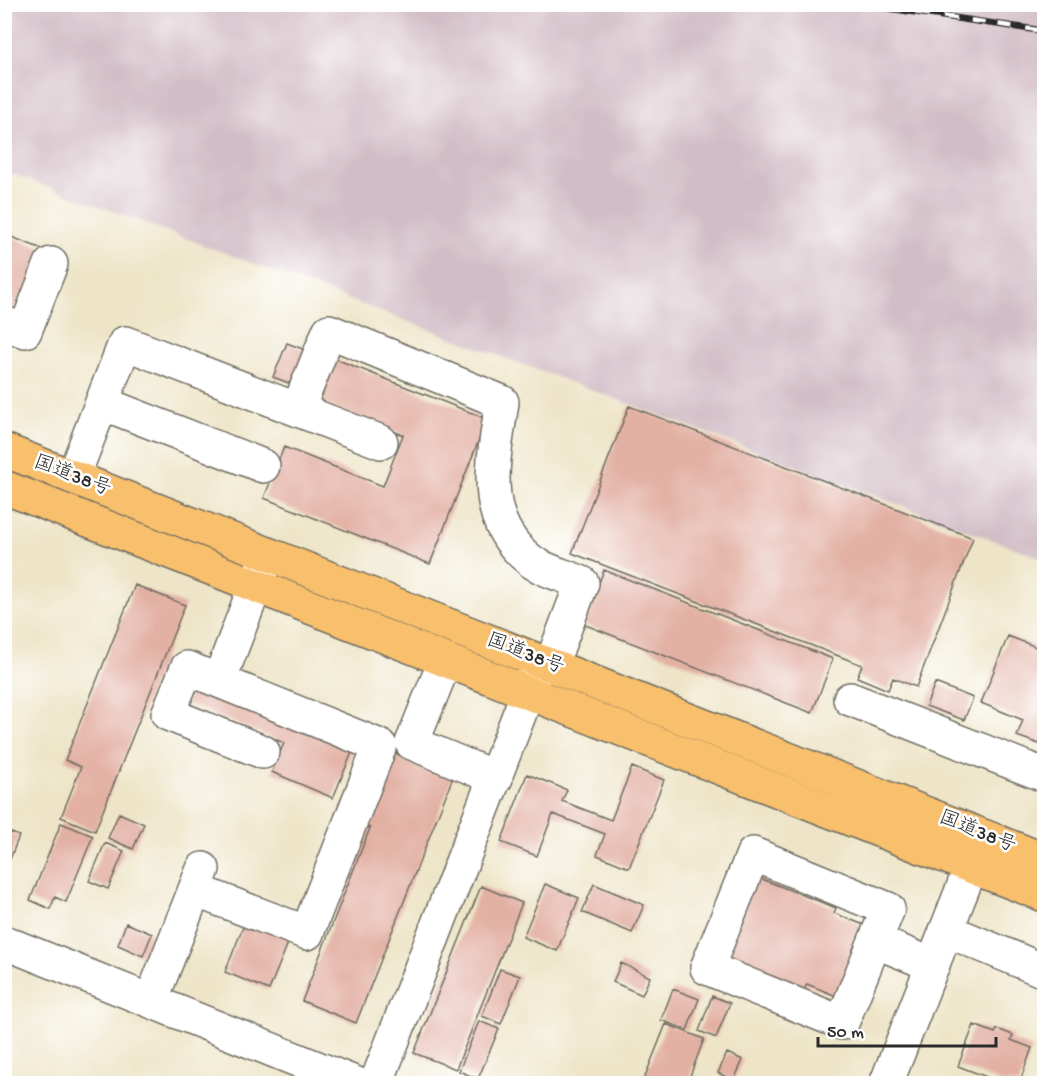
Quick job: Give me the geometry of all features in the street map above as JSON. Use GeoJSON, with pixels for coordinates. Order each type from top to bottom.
{"type":"FeatureCollection","features":[{"type":"Feature","properties":{"kind":"highway","name":"国道38号"},"geometry":{"type":"LineString","coordinates":[[4,450],[1044,860]]}},
{"type":"Feature","properties":{"kind":"highway","name":"国道38号"},"geometry":{"type":"LineString","coordinates":[[4,487],[1044,895]]}},
{"type":"Feature","properties":{"kind":"street"},"geometry":{"type":"LineString","coordinates":[[4,323],[25,331],[51,264]]}},
{"type":"Feature","properties":{"kind":"street"},"geometry":{"type":"LineString","coordinates":[[298,409],[329,331],[502,402],[491,485],[502,531],[532,562],[582,583],[546,663],[527,694],[376,1083]]}},
{"type":"Feature","properties":{"kind":"street"},"geometry":{"type":"LineString","coordinates":[[73,477],[125,343],[381,442]]}},
{"type":"Feature","properties":{"kind":"street"},"geometry":{"type":"LineString","coordinates":[[102,403],[263,466]]}},
{"type":"Feature","properties":{"kind":"street"},"geometry":{"type":"LineString","coordinates":[[219,681],[268,554]]}},
{"type":"Feature","properties":{"kind":"street"},"geometry":{"type":"LineString","coordinates":[[412,743],[445,661]]}},
{"type":"Feature","properties":{"kind":"street"},"geometry":{"type":"LineString","coordinates":[[263,752],[168,714],[187,668],[380,746],[412,743],[495,778]]}},
{"type":"Feature","properties":{"kind":"street"},"geometry":{"type":"LineString","coordinates":[[850,699],[1044,775]]}},
{"type":"Feature","properties":{"kind":"street"},"geometry":{"type":"LineString","coordinates":[[151,1001],[199,879],[307,933],[380,746]]}},
{"type":"Feature","properties":{"kind":"street"},"geometry":{"type":"LineString","coordinates":[[886,1083],[983,836]]}},
{"type":"Feature","properties":{"kind":"street"},"geometry":{"type":"LineString","coordinates":[[753,854],[888,909],[875,941],[842,1023],[707,968],[753,854]]}},
{"type":"Feature","properties":{"kind":"street"},"geometry":{"type":"LineString","coordinates":[[946,930],[1044,971]]}},
{"type":"Feature","properties":{"kind":"street"},"geometry":{"type":"LineString","coordinates":[[875,941],[933,965]]}},
{"type":"Feature","properties":{"kind":"street"},"geometry":{"type":"LineString","coordinates":[[4,947],[6,943],[357,1083]]}},
{"type":"Feature","properties":{"kind":"shaded area"},"geometry":{"type":"Polygon","coordinates":[[[5,4],[1044,5],[1044,559],[5,171],[5,4]]]}},
{"type":"Feature","properties":{"kind":"building"},"geometry":{"type":"Polygon","coordinates":[[[4,234],[42,249],[18,310],[4,305],[4,234]]]}},
{"type":"Feature","properties":{"kind":"building"},"geometry":{"type":"Polygon","coordinates":[[[287,343],[308,351],[294,385],[273,377],[287,343]]]}},
{"type":"Feature","properties":{"kind":"building"},"geometry":{"type":"Polygon","coordinates":[[[333,358],[487,419],[430,564],[264,498],[284,447],[383,486],[403,435],[316,401],[333,358]]]}},
{"type":"Feature","properties":{"kind":"building"},"geometry":{"type":"Polygon","coordinates":[[[629,406],[973,538],[916,687],[893,678],[888,690],[857,677],[862,665],[572,553],[629,406]]]}},
{"type":"Feature","properties":{"kind":"building"},"geometry":{"type":"Polygon","coordinates":[[[604,570],[833,659],[812,713],[583,624],[604,570]]]}},
{"type":"Feature","properties":{"kind":"building"},"geometry":{"type":"Polygon","coordinates":[[[135,585],[185,605],[95,831],[61,817],[81,767],[65,760],[135,585]]]}},
{"type":"Feature","properties":{"kind":"building"},"geometry":{"type":"Polygon","coordinates":[[[1008,636],[1044,650],[1044,730],[1039,744],[1017,736],[1023,720],[981,703],[1008,636]]]}},
{"type":"Feature","properties":{"kind":"building"},"geometry":{"type":"Polygon","coordinates":[[[196,679],[355,745],[333,798],[272,772],[284,743],[186,703],[196,679]]]}},
{"type":"Feature","properties":{"kind":"building"},"geometry":{"type":"Polygon","coordinates":[[[935,683],[973,698],[964,720],[926,706],[935,683]]]}},
{"type":"Feature","properties":{"kind":"building"},"geometry":{"type":"Polygon","coordinates":[[[392,752],[453,777],[356,1023],[302,1001],[370,828],[363,826],[392,752]]]}},
{"type":"Feature","properties":{"kind":"building"},"geometry":{"type":"Polygon","coordinates":[[[632,767],[664,780],[629,868],[597,855],[605,834],[553,814],[537,856],[501,842],[527,774],[567,790],[562,801],[611,820],[632,767]]]}},
{"type":"Feature","properties":{"kind":"building"},"geometry":{"type":"Polygon","coordinates":[[[119,813],[144,824],[133,849],[108,838],[119,813]]]}},
{"type":"Feature","properties":{"kind":"building"},"geometry":{"type":"Polygon","coordinates":[[[61,823],[93,836],[66,902],[55,897],[50,909],[30,900],[61,823]]]}},
{"type":"Feature","properties":{"kind":"building"},"geometry":{"type":"Polygon","coordinates":[[[4,830],[19,836],[7,867],[4,866],[4,830]]]}},
{"type":"Feature","properties":{"kind":"building"},"geometry":{"type":"Polygon","coordinates":[[[105,843],[124,851],[108,889],[89,881],[105,843]]]}},
{"type":"Feature","properties":{"kind":"building"},"geometry":{"type":"Polygon","coordinates":[[[754,876],[836,908],[834,913],[869,927],[841,998],[807,984],[804,990],[722,958],[754,876]]]}},
{"type":"Feature","properties":{"kind":"building"},"geometry":{"type":"Polygon","coordinates":[[[545,884],[579,898],[557,951],[523,937],[545,884]]]}},
{"type":"Feature","properties":{"kind":"building"},"geometry":{"type":"Polygon","coordinates":[[[594,884],[644,905],[632,933],[582,912],[594,884]]]}},
{"type":"Feature","properties":{"kind":"building"},"geometry":{"type":"Polygon","coordinates":[[[481,886],[522,903],[456,1069],[414,1053],[481,886]]]}},
{"type":"Feature","properties":{"kind":"building"},"geometry":{"type":"Polygon","coordinates":[[[246,920],[290,938],[269,990],[225,972],[246,920]]]}},
{"type":"Feature","properties":{"kind":"building"},"geometry":{"type":"Polygon","coordinates":[[[126,923],[152,934],[143,956],[118,945],[126,923]]]}},
{"type":"Feature","properties":{"kind":"building"},"geometry":{"type":"Polygon","coordinates":[[[621,963],[650,977],[642,995],[613,982],[621,963]]]}},
{"type":"Feature","properties":{"kind":"building"},"geometry":{"type":"Polygon","coordinates":[[[500,969],[520,976],[501,1024],[482,1016],[500,969]]]}},
{"type":"Feature","properties":{"kind":"building"},"geometry":{"type":"Polygon","coordinates":[[[673,989],[699,999],[687,1030],[661,1020],[673,989]]]}},
{"type":"Feature","properties":{"kind":"building"},"geometry":{"type":"Polygon","coordinates":[[[712,996],[730,1003],[716,1038],[699,1031],[712,996]]]}},
{"type":"Feature","properties":{"kind":"building"},"geometry":{"type":"Polygon","coordinates":[[[479,1021],[499,1029],[478,1079],[459,1071],[479,1021]]]}},
{"type":"Feature","properties":{"kind":"building"},"geometry":{"type":"Polygon","coordinates":[[[666,1024],[704,1039],[687,1084],[642,1084],[666,1024]]]}},
{"type":"Feature","properties":{"kind":"building"},"geometry":{"type":"Polygon","coordinates":[[[974,1025],[995,1033],[997,1029],[1013,1035],[1011,1040],[1032,1048],[1019,1084],[1005,1084],[958,1066],[974,1025]]]}},
{"type":"Feature","properties":{"kind":"building"},"geometry":{"type":"Polygon","coordinates":[[[727,1053],[743,1060],[734,1080],[718,1073],[727,1053]]]}},
{"type":"Feature","properties":{"kind":"railway"},"geometry":{"type":"LineString","coordinates":[[860,4],[1044,31]]}}]}
